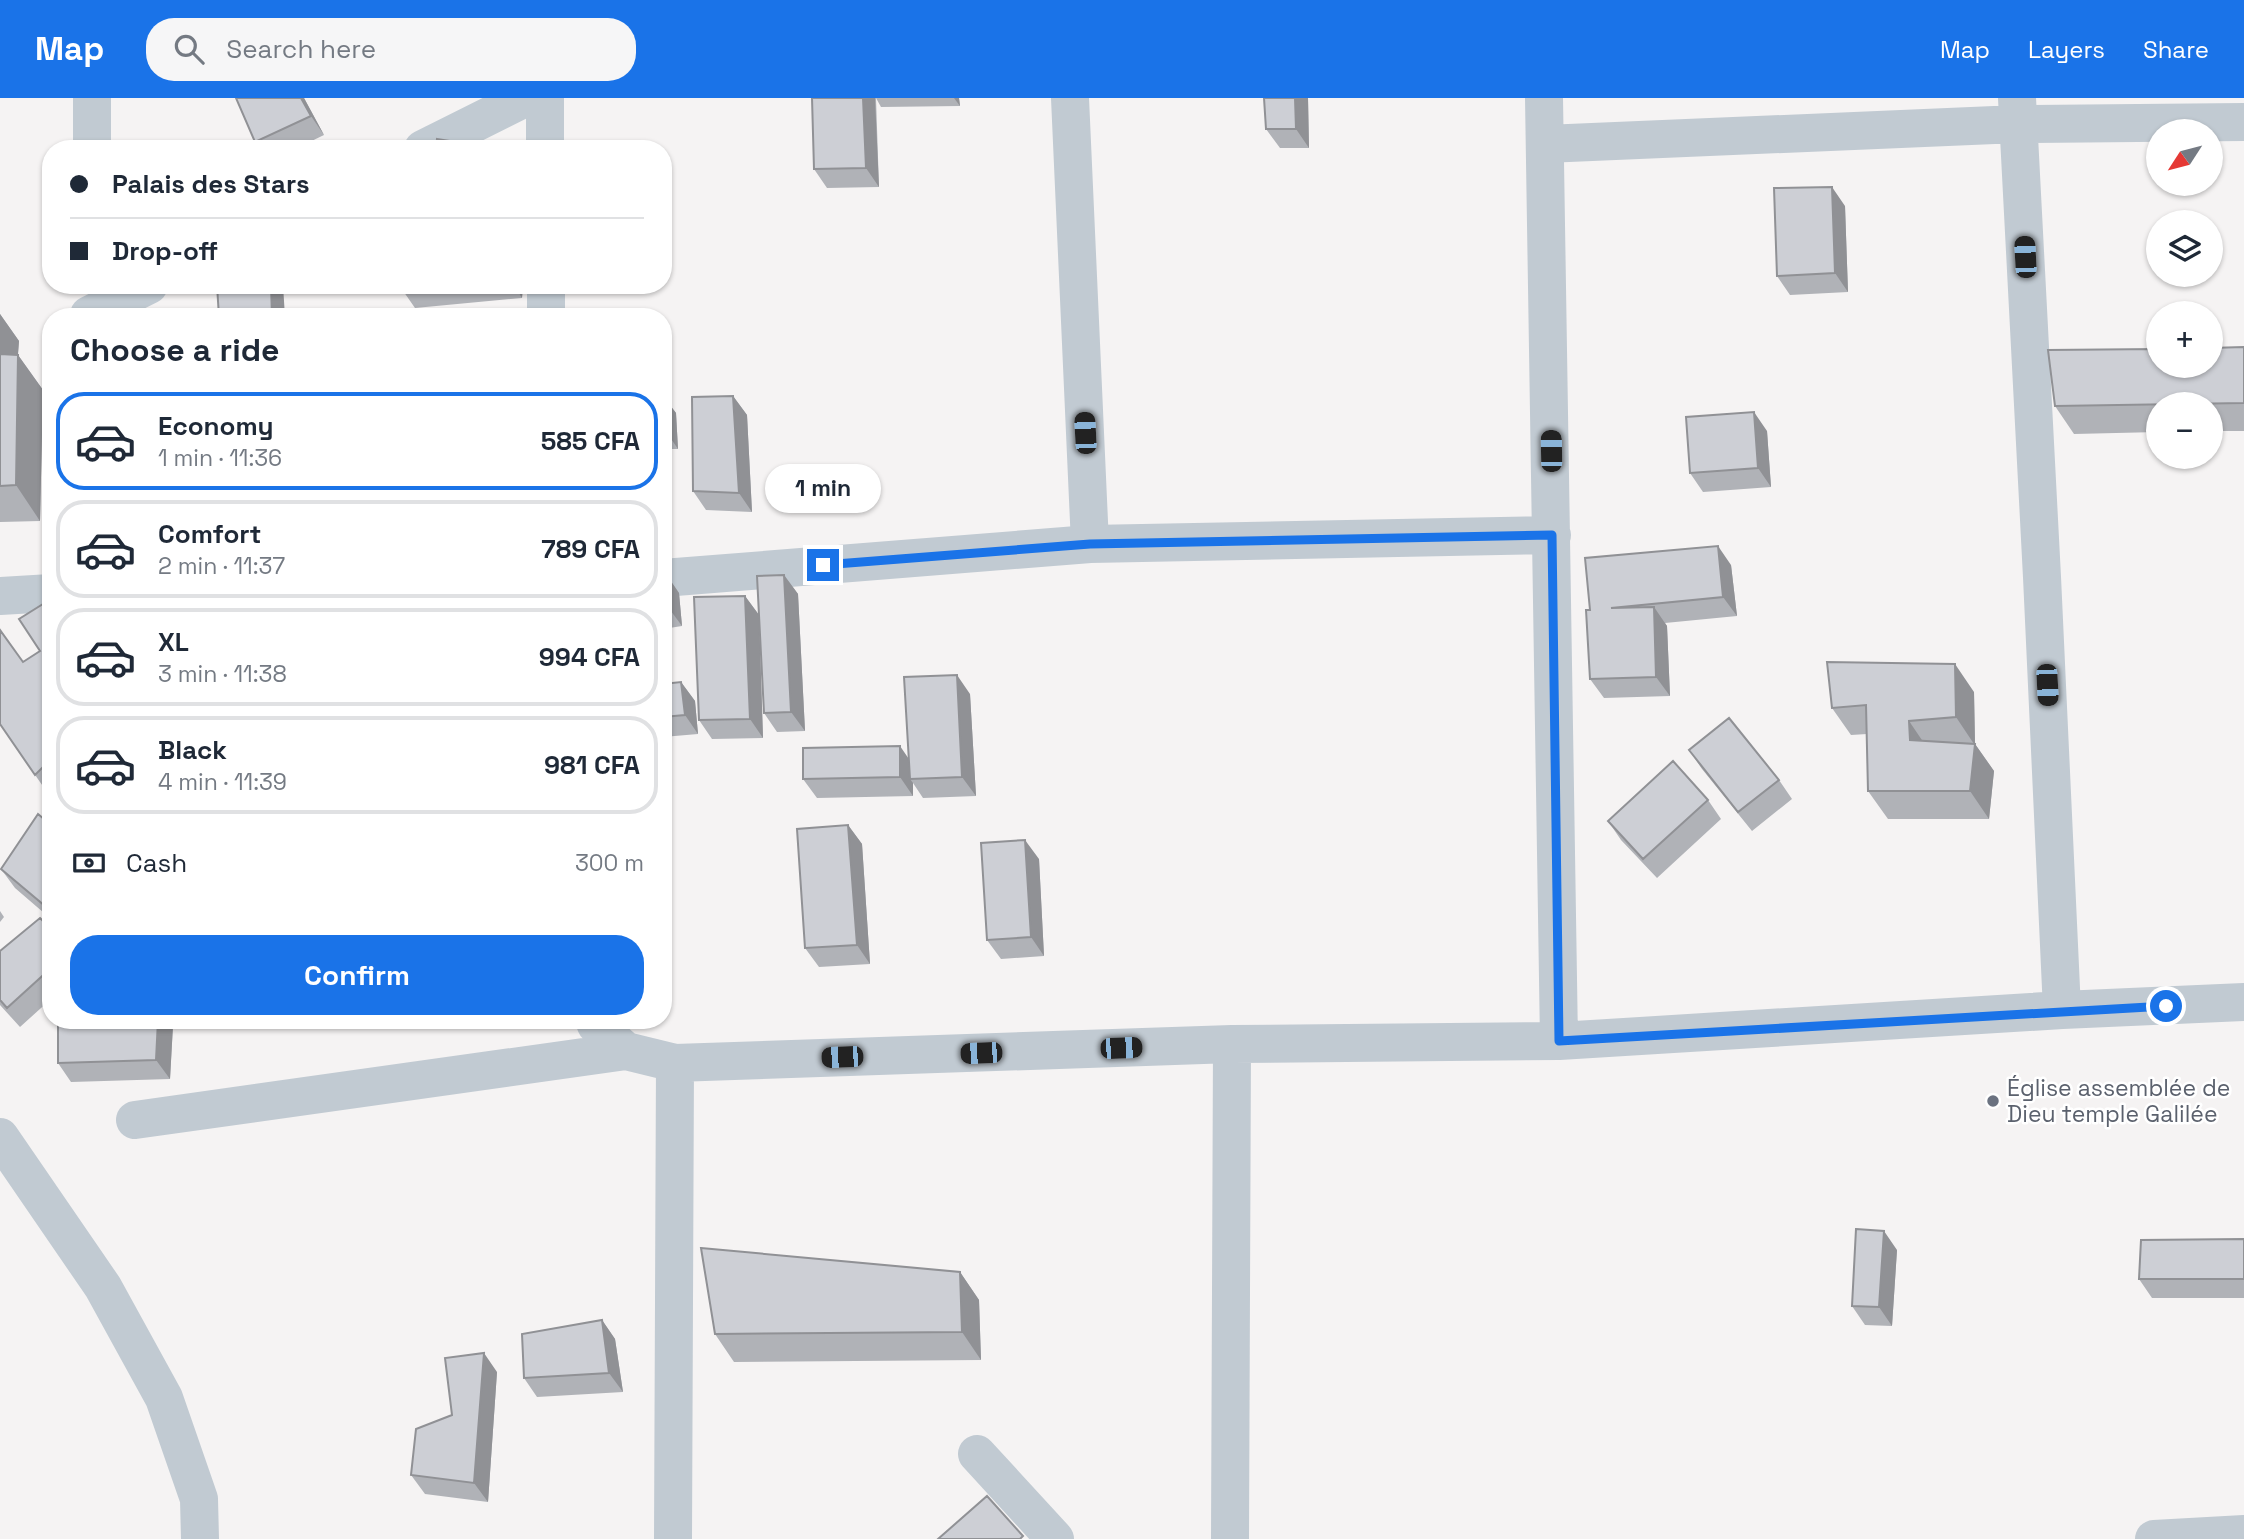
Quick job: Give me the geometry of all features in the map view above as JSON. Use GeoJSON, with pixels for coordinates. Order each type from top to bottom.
{"type":"FeatureCollection","features":[{"type":"Feature","properties":{"kind":"street"},"geometry":{"type":"LineString","coordinates":[[92,98],[92,140]]}},
{"type":"Feature","properties":{"kind":"street"},"geometry":{"type":"LineString","coordinates":[[441,140],[525,98]]}},
{"type":"Feature","properties":{"kind":"street"},"geometry":{"type":"LineString","coordinates":[[545,98],[545,140]]}},
{"type":"Feature","properties":{"kind":"street"},"geometry":{"type":"LineString","coordinates":[[1070,98],[1090,544]]}},
{"type":"Feature","properties":{"kind":"street"},"geometry":{"type":"LineString","coordinates":[[1544,98],[1559,1041]]}},
{"type":"Feature","properties":{"kind":"street"},"geometry":{"type":"LineString","coordinates":[[1545,144],[2017,111],[2244,122]]}},
{"type":"Feature","properties":{"kind":"street"},"geometry":{"type":"LineString","coordinates":[[2017,111],[2062,1010]]}},
{"type":"Feature","properties":{"kind":"street"},"geometry":{"type":"LineString","coordinates":[[89,306],[123,294]]}},
{"type":"Feature","properties":{"kind":"street"},"geometry":{"type":"LineString","coordinates":[[672,577],[1090,544],[1552,535]]}},
{"type":"Feature","properties":{"kind":"street"},"geometry":{"type":"LineString","coordinates":[[0,596],[42,594]]}},
{"type":"Feature","properties":{"kind":"street"},"geometry":{"type":"LineString","coordinates":[[135,1120],[626,1051],[675,1063],[1232,1044],[1559,1041],[2062,1010],[2244,1002]]}},
{"type":"Feature","properties":{"kind":"street"},"geometry":{"type":"LineString","coordinates":[[601,1029],[626,1051]]}},
{"type":"Feature","properties":{"kind":"street"},"geometry":{"type":"LineString","coordinates":[[1230,1539],[1232,1044]]}},
{"type":"Feature","properties":{"kind":"street"},"geometry":{"type":"LineString","coordinates":[[673,1539],[675,1063]]}},
{"type":"Feature","properties":{"kind":"street"},"geometry":{"type":"LineString","coordinates":[[0,1137],[103,1287],[164,1398],[199,1499],[200,1539]]}},
{"type":"Feature","properties":{"kind":"street"},"geometry":{"type":"LineString","coordinates":[[977,1454],[1055,1539]]}},
{"type":"Feature","properties":{"kind":"street"},"geometry":{"type":"LineString","coordinates":[[2154,1539],[2244,1534]]}},
{"type":"Feature","properties":{"kind":"building"},"geometry":{"type":"Polygon","coordinates":[[[236,98],[301,98],[311,116],[254,140],[236,98]]]}},
{"type":"Feature","properties":{"kind":"building"},"geometry":{"type":"Polygon","coordinates":[[[812,98],[863,98],[866,168],[814,169],[812,98]]]}},
{"type":"Feature","properties":{"kind":"building"},"geometry":{"type":"Polygon","coordinates":[[[1264,98],[1295,98],[1296,129],[1266,129],[1264,98]]]}},
{"type":"Feature","properties":{"kind":"building"},"geometry":{"type":"Polygon","coordinates":[[[1832,187],[1835,273],[1777,276],[1774,188],[1832,187]]]}},
{"type":"Feature","properties":{"kind":"building"},"geometry":{"type":"Polygon","coordinates":[[[218,294],[271,294],[272,308],[218,308],[218,294]]]}},
{"type":"Feature","properties":{"kind":"building"},"geometry":{"type":"Polygon","coordinates":[[[2244,347],[2244,403],[2223,403],[2223,392],[2146,392],[2146,405],[2055,406],[2048,350],[2146,349],[2146,378],[2223,378],[2223,348],[2244,347]]]}},
{"type":"Feature","properties":{"kind":"building"},"geometry":{"type":"Polygon","coordinates":[[[0,354],[18,355],[16,485],[0,486],[0,354]]]}},
{"type":"Feature","properties":{"kind":"building"},"geometry":{"type":"Polygon","coordinates":[[[733,396],[739,493],[693,491],[692,397],[733,396]]]}},
{"type":"Feature","properties":{"kind":"building"},"geometry":{"type":"Polygon","coordinates":[[[1754,412],[1758,468],[1690,473],[1686,417],[1754,412]]]}},
{"type":"Feature","properties":{"kind":"building"},"geometry":{"type":"Polygon","coordinates":[[[1718,546],[1723,597],[1611,608],[1654,607],[1656,677],[1590,679],[1586,610],[1590,610],[1585,558],[1718,546]]]}},
{"type":"Feature","properties":{"kind":"building"},"geometry":{"type":"Polygon","coordinates":[[[784,575],[791,712],[764,713],[757,576],[784,575]]]}},
{"type":"Feature","properties":{"kind":"building"},"geometry":{"type":"Polygon","coordinates":[[[745,596],[750,719],[699,720],[694,597],[745,596]]]}},
{"type":"Feature","properties":{"kind":"building"},"geometry":{"type":"Polygon","coordinates":[[[42,605],[42,768],[35,775],[0,724],[0,630],[23,662],[40,651],[19,619],[42,605]]]}},
{"type":"Feature","properties":{"kind":"building"},"geometry":{"type":"Polygon","coordinates":[[[1827,662],[1955,664],[1956,717],[1909,721],[1910,740],[1975,744],[1970,791],[1868,791],[1866,705],[1832,708],[1827,662]]]}},
{"type":"Feature","properties":{"kind":"building"},"geometry":{"type":"Polygon","coordinates":[[[957,675],[962,777],[910,779],[904,677],[957,675]]]}},
{"type":"Feature","properties":{"kind":"building"},"geometry":{"type":"Polygon","coordinates":[[[681,682],[685,715],[672,716],[672,683],[681,682]]]}},
{"type":"Feature","properties":{"kind":"building"},"geometry":{"type":"Polygon","coordinates":[[[1729,718],[1779,780],[1738,812],[1689,750],[1729,718]]]}},
{"type":"Feature","properties":{"kind":"building"},"geometry":{"type":"Polygon","coordinates":[[[900,746],[900,777],[803,779],[803,748],[900,746]]]}},
{"type":"Feature","properties":{"kind":"building"},"geometry":{"type":"Polygon","coordinates":[[[1673,761],[1708,800],[1643,859],[1608,821],[1673,761]]]}},
{"type":"Feature","properties":{"kind":"building"},"geometry":{"type":"Polygon","coordinates":[[[38,814],[42,817],[42,903],[1,869],[38,814]]]}},
{"type":"Feature","properties":{"kind":"building"},"geometry":{"type":"Polygon","coordinates":[[[848,825],[857,945],[805,948],[797,829],[848,825]]]}},
{"type":"Feature","properties":{"kind":"building"},"geometry":{"type":"Polygon","coordinates":[[[1025,840],[1031,937],[987,940],[981,843],[1025,840]]]}},
{"type":"Feature","properties":{"kind":"building"},"geometry":{"type":"Polygon","coordinates":[[[40,918],[42,920],[42,976],[7,1008],[0,1000],[0,951],[40,918]]]}},
{"type":"Feature","properties":{"kind":"building"},"geometry":{"type":"Polygon","coordinates":[[[58,1029],[158,1029],[156,1060],[58,1063],[58,1029]]]}},
{"type":"Feature","properties":{"kind":"building"},"geometry":{"type":"Polygon","coordinates":[[[1856,1229],[1884,1231],[1879,1307],[1852,1306],[1856,1229]]]}},
{"type":"Feature","properties":{"kind":"building"},"geometry":{"type":"Polygon","coordinates":[[[2244,1239],[2244,1279],[2139,1279],[2141,1240],[2244,1239]]]}},
{"type":"Feature","properties":{"kind":"building"},"geometry":{"type":"Polygon","coordinates":[[[701,1248],[960,1272],[962,1332],[715,1334],[701,1248]]]}},
{"type":"Feature","properties":{"kind":"building"},"geometry":{"type":"Polygon","coordinates":[[[602,1320],[609,1373],[524,1378],[522,1334],[602,1320]]]}},
{"type":"Feature","properties":{"kind":"building"},"geometry":{"type":"Polygon","coordinates":[[[484,1353],[474,1483],[411,1475],[416,1429],[452,1415],[445,1358],[484,1353]]]}},
{"type":"Feature","properties":{"kind":"building"},"geometry":{"type":"Polygon","coordinates":[[[987,1496],[1023,1536],[1020,1539],[938,1539],[987,1496]]]}},
{"type":"Feature","properties":{"kind":"place","name":"Église assemblée de Dieu temple Galilée"},"geometry":{"type":"Point","coordinates":[1993,1101]}},
{"type":"Feature","properties":{"kind":"route"},"geometry":{"type":"LineString","coordinates":[[823,565],[1090,544],[1552,535],[1559,1041],[2166,1006]]}}]}
